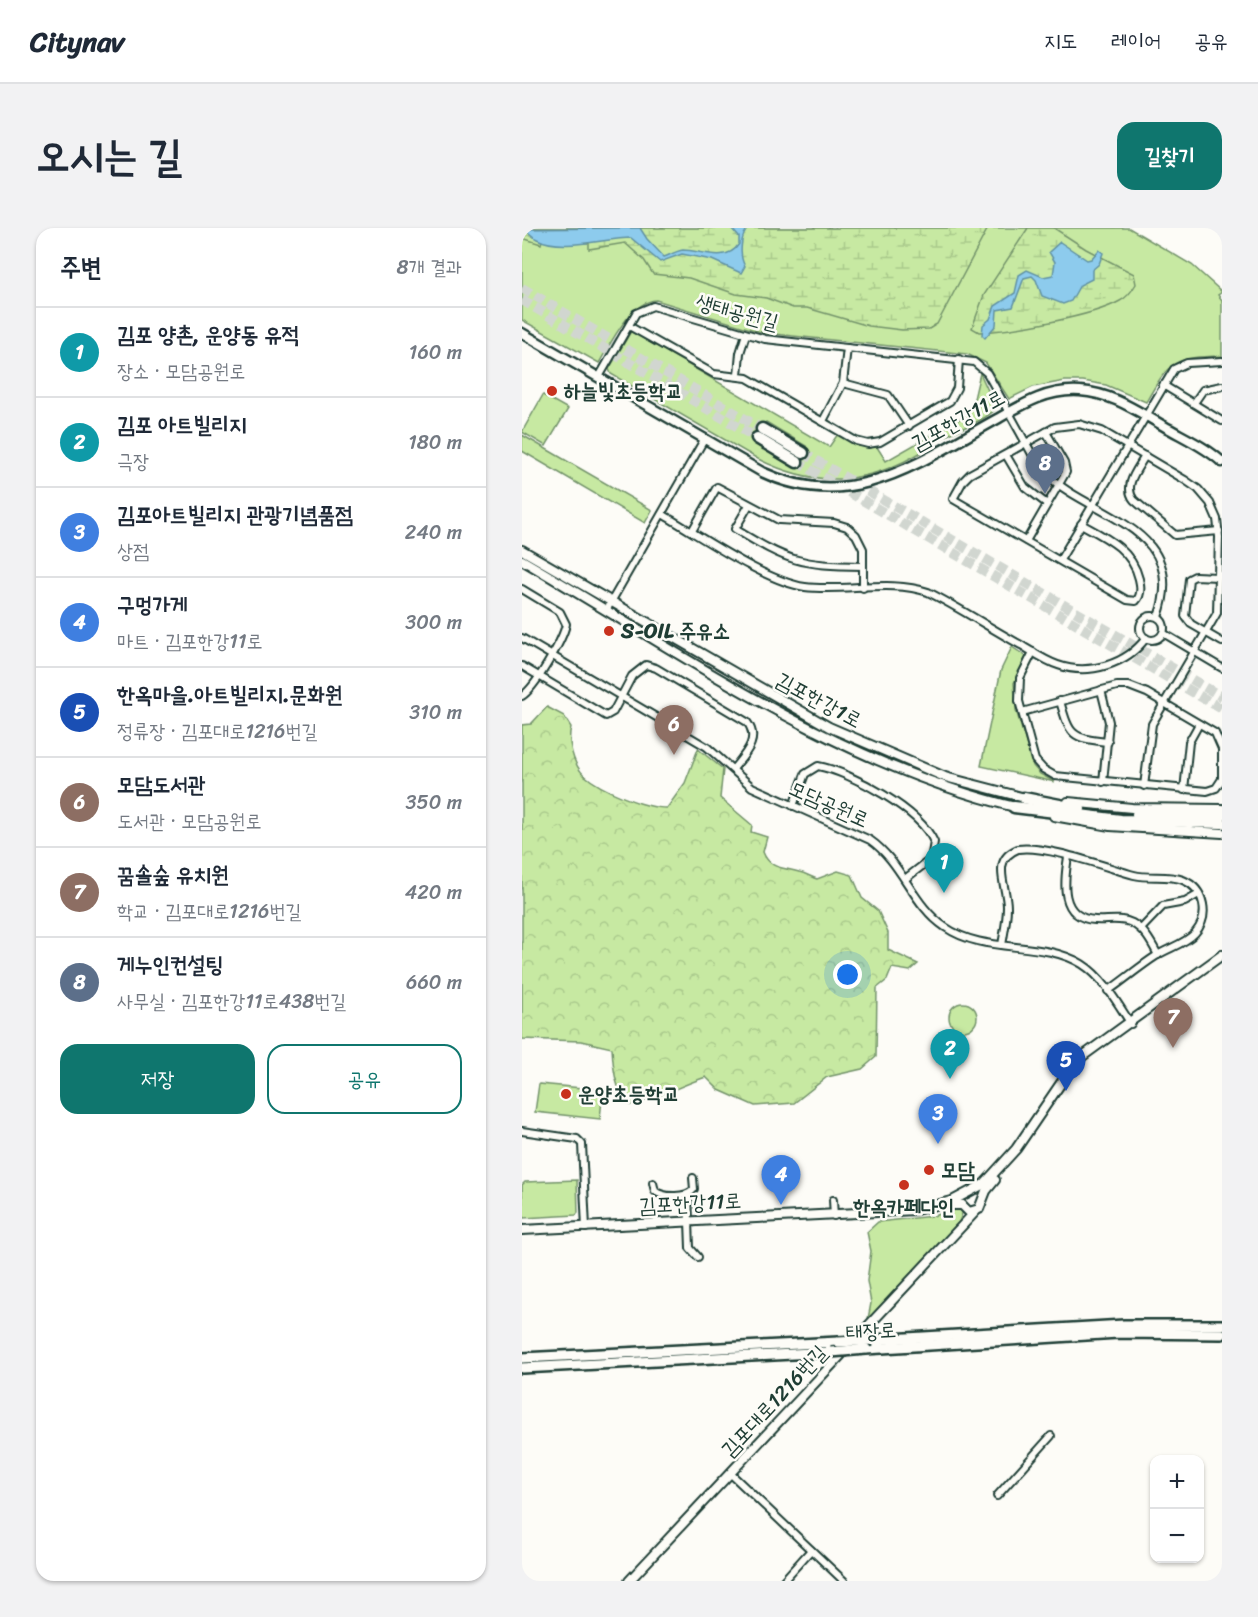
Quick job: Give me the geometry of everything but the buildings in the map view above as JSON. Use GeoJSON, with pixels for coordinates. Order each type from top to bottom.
{"type":"FeatureCollection","features":[{"type":"Feature","properties":{"kind":"highway"},"geometry":{"type":"LineString","coordinates":[[760,433],[800,457]]}},
{"type":"Feature","properties":{"kind":"highway"},"geometry":{"type":"LineString","coordinates":[[1024,798],[1118,813],[1201,819],[1222,823]]}},
{"type":"Feature","properties":{"kind":"highway"},"geometry":{"type":"LineString","coordinates":[[1014,807],[1122,820],[1201,819],[1222,815]]}},
{"type":"Feature","properties":{"kind":"main road","name":"김포한강11로"},"geometry":{"type":"LineString","coordinates":[[522,331],[780,480],[818,488],[845,488],[869,484],[898,474],[1008,412],[1044,395],[1079,391],[1112,398],[1222,462]]}},
{"type":"Feature","properties":{"kind":"main road","name":"태장로"},"geometry":{"type":"LineString","coordinates":[[522,1357],[1124,1325],[1222,1325]]}},
{"type":"Feature","properties":{"kind":"main road","name":"태장로"},"geometry":{"type":"LineString","coordinates":[[522,1369],[1118,1334],[1222,1334]]}},
{"type":"Feature","properties":{"kind":"street","name":"생태공원길"},"geometry":{"type":"LineString","coordinates":[[599,376],[639,311],[653,306],[769,340],[974,362],[984,369],[1044,471],[1059,484],[1136,530],[1153,551],[1163,584],[1158,617]]}},
{"type":"Feature","properties":{"kind":"street"},"geometry":{"type":"LineString","coordinates":[[629,326],[714,374],[738,375],[856,441],[868,444],[880,442],[953,398],[958,384],[959,359]]}},
{"type":"Feature","properties":{"kind":"street"},"geometry":{"type":"LineString","coordinates":[[738,375],[740,352],[746,334]]}},
{"type":"Feature","properties":{"kind":"street"},"geometry":{"type":"LineString","coordinates":[[823,421],[843,383],[847,348]]}},
{"type":"Feature","properties":{"kind":"street"},"geometry":{"type":"LineString","coordinates":[[1060,560],[1144,415],[1179,365],[1222,361]]}},
{"type":"Feature","properties":{"kind":"street"},"geometry":{"type":"LineString","coordinates":[[843,383],[888,395],[909,426]]}},
{"type":"Feature","properties":{"kind":"street"},"geometry":{"type":"LineString","coordinates":[[1163,385],[1222,421]]}},
{"type":"Feature","properties":{"kind":"street"},"geometry":{"type":"LineString","coordinates":[[1194,403],[1203,390],[1222,386]]}},
{"type":"Feature","properties":{"kind":"street"},"geometry":{"type":"LineString","coordinates":[[1081,524],[1114,543],[1129,556],[1139,578],[1139,598],[1130,602],[953,499],[967,476],[1046,432],[1064,424],[1083,424],[1097,428],[1190,483],[1202,493],[1213,509],[1219,531],[1216,614],[1150,730],[1144,786]]}},
{"type":"Feature","properties":{"kind":"street"},"geometry":{"type":"LineString","coordinates":[[1026,541],[1065,474],[1066,466],[1046,432]]}},
{"type":"Feature","properties":{"kind":"street"},"geometry":{"type":"LineString","coordinates":[[609,605],[705,438]]}},
{"type":"Feature","properties":{"kind":"street"},"geometry":{"type":"LineString","coordinates":[[1006,454],[1027,490],[1047,504]]}},
{"type":"Feature","properties":{"kind":"street"},"geometry":{"type":"LineString","coordinates":[[1145,456],[1130,485],[1130,494],[1134,500],[1175,535],[1219,531]]}},
{"type":"Feature","properties":{"kind":"street"},"geometry":{"type":"LineString","coordinates":[[692,531],[717,487],[785,522],[834,523],[847,527],[861,544],[863,588]]}},
{"type":"Feature","properties":{"kind":"street"},"geometry":{"type":"LineString","coordinates":[[749,505],[735,530],[774,552],[805,564],[863,566]]}},
{"type":"Feature","properties":{"kind":"street"},"geometry":{"type":"LineString","coordinates":[[662,514],[766,574],[786,583],[813,588],[912,588],[928,592],[1058,665],[1088,669],[1105,666],[1136,650],[1146,638]]}},
{"type":"Feature","properties":{"kind":"street","name":"김포한강1로"},"geometry":{"type":"LineString","coordinates":[[522,550],[826,737],[940,786],[1014,807],[1110,826],[1222,833]]}},
{"type":"Feature","properties":{"kind":"street","name":"김포한강1로"},"geometry":{"type":"LineString","coordinates":[[522,560],[861,743],[954,780],[1024,798],[1132,808],[1222,809]]}},
{"type":"Feature","properties":{"kind":"street"},"geometry":{"type":"LineString","coordinates":[[1218,576],[1195,576],[1186,585],[1186,618],[1222,642]]}},
{"type":"Feature","properties":{"kind":"street"},"geometry":{"type":"LineString","coordinates":[[522,589],[563,616],[565,629],[529,692],[522,696]]}},
{"type":"Feature","properties":{"kind":"street"},"geometry":{"type":"LineString","coordinates":[[1150,616],[1158,617],[1164,624],[1163,633],[1154,640],[1146,638],[1141,632],[1141,622],[1150,616]]}},
{"type":"Feature","properties":{"kind":"street"},"geometry":{"type":"LineString","coordinates":[[1163,633],[1222,668]]}},
{"type":"Feature","properties":{"kind":"street","name":"모담공원로"},"geometry":{"type":"LineString","coordinates":[[522,638],[706,747],[752,787],[870,840],[882,850],[933,916],[946,928],[971,940],[1076,961],[1093,973],[1130,1023]]}},
{"type":"Feature","properties":{"kind":"street"},"geometry":{"type":"LineString","coordinates":[[1022,712],[1101,690],[1129,686],[1164,703],[1215,733],[1222,750],[1222,778],[1216,788],[1207,791],[1184,790],[1055,776],[1042,769],[1033,755],[1022,712],[1018,685],[1033,652]]}},
{"type":"Feature","properties":{"kind":"street"},"geometry":{"type":"LineString","coordinates":[[522,666],[606,716],[613,712],[636,670],[640,667],[651,666],[742,718],[751,727],[753,739],[733,769]]}},
{"type":"Feature","properties":{"kind":"street"},"geometry":{"type":"LineString","coordinates":[[1101,690],[1109,722],[1103,782]]}},
{"type":"Feature","properties":{"kind":"street"},"geometry":{"type":"LineString","coordinates":[[1060,701],[1072,734],[1082,739],[1107,742]]}},
{"type":"Feature","properties":{"kind":"street"},"geometry":{"type":"LineString","coordinates":[[1184,790],[1189,742],[1199,724]]}},
{"type":"Feature","properties":{"kind":"street"},"geometry":{"type":"LineString","coordinates":[[793,806],[805,774],[818,766],[890,798],[916,818],[934,842],[931,859],[905,879]]}},
{"type":"Feature","properties":{"kind":"street"},"geometry":{"type":"LineString","coordinates":[[1002,945],[1007,907],[1001,872],[1006,857],[1023,848],[1104,864],[1135,875],[1181,879],[1194,887],[1204,910],[1199,928],[1188,939],[1158,955],[1108,992]]}},
{"type":"Feature","properties":{"kind":"street"},"geometry":{"type":"LineString","coordinates":[[1068,857],[1063,889],[1072,908],[1090,920],[1124,920],[1141,929],[1158,955]]}},
{"type":"Feature","properties":{"kind":"street"},"geometry":{"type":"LineString","coordinates":[[1141,929],[1163,906],[1185,902],[1199,894]]}},
{"type":"Feature","properties":{"kind":"street"},"geometry":{"type":"LineString","coordinates":[[964,1207],[976,1211],[990,1185],[1022,1149],[1072,1071],[1130,1023],[1222,955]]}},
{"type":"Feature","properties":{"kind":"street"},"geometry":{"type":"LineString","coordinates":[[966,1221],[964,1195],[973,1191],[1009,1158],[1076,1061],[1222,960]]}},
{"type":"Feature","properties":{"kind":"street"},"geometry":{"type":"LineString","coordinates":[[522,1131],[577,1138],[582,1144],[586,1227]]}},
{"type":"Feature","properties":{"kind":"street"},"geometry":{"type":"LineString","coordinates":[[653,1183],[655,1191],[662,1195],[688,1194],[694,1189],[693,1178]]}},
{"type":"Feature","properties":{"kind":"street"},"geometry":{"type":"LineString","coordinates":[[973,1191],[982,1200]]}},
{"type":"Feature","properties":{"kind":"street"},"geometry":{"type":"LineString","coordinates":[[688,1194],[690,1248],[698,1257]]}},
{"type":"Feature","properties":{"kind":"street","name":"김포한강11로"},"geometry":{"type":"LineString","coordinates":[[834,1216],[916,1210],[952,1201],[964,1195]]}},
{"type":"Feature","properties":{"kind":"street"},"geometry":{"type":"LineString","coordinates":[[833,1200],[834,1216]]}},
{"type":"Feature","properties":{"kind":"street","name":"김포한강11로"},"geometry":{"type":"LineString","coordinates":[[522,1231],[916,1212],[964,1207]]}},
{"type":"Feature","properties":{"kind":"street","name":"김포대로1216번길"},"geometry":{"type":"LineString","coordinates":[[629,1581],[976,1211]]}},
{"type":"Feature","properties":{"kind":"street"},"geometry":{"type":"LineString","coordinates":[[997,1496],[1051,1436]]}},
{"type":"Feature","properties":{"kind":"street","name":"김포대로1216번길"},"geometry":{"type":"LineString","coordinates":[[731,1474],[841,1580]]}},
{"type":"Feature","properties":{"kind":"street"},"geometry":{"type":"LineString","coordinates":[[783,1581],[811,1550]]}},
{"type":"Feature","properties":{"kind":"green space"},"geometry":{"type":"Polygon","coordinates":[[[522,228],[1129,228],[1192,265],[1222,292],[1218,295],[1222,300],[1222,356],[1193,358],[1175,364],[1161,377],[1146,402],[1106,385],[1083,381],[1065,381],[1033,387],[1009,399],[986,363],[967,354],[764,333],[656,300],[647,302],[630,316],[615,335],[599,363],[522,320],[522,228]]]}},
{"type":"Feature","properties":{"kind":"green space"},"geometry":{"type":"Polygon","coordinates":[[[522,228],[988,228],[937,324],[929,329],[902,330],[869,326],[807,308],[793,308],[766,298],[736,294],[689,278],[653,274],[644,260],[625,243],[589,249],[589,243],[542,240],[541,244],[522,238],[522,228]]]}},
{"type":"Feature","properties":{"kind":"green space"},"geometry":{"type":"Polygon","coordinates":[[[1028,228],[1054,228],[1086,249],[1134,274],[1136,284],[1123,299],[1092,312],[1031,326],[979,332],[972,328],[984,295],[1028,228]]]}},
{"type":"Feature","properties":{"kind":"green space"},"geometry":{"type":"Polygon","coordinates":[[[631,331],[829,447],[838,434],[859,446],[877,447],[886,461],[963,417],[973,403],[980,373],[996,408],[979,421],[939,440],[904,462],[863,476],[822,479],[780,469],[758,459],[611,374],[609,369],[631,331]],[[766,422],[755,441],[795,465],[806,446],[766,422]]]}},
{"type":"Feature","properties":{"kind":"green space"},"geometry":{"type":"Polygon","coordinates":[[[543,395],[568,409],[546,446],[522,432],[543,395]]]}},
{"type":"Feature","properties":{"kind":"green space"},"geometry":{"type":"Polygon","coordinates":[[[522,435],[652,510],[645,523],[522,451],[522,435]]]}},
{"type":"Feature","properties":{"kind":"green space"},"geometry":{"type":"Polygon","coordinates":[[[1012,647],[1027,657],[1014,683],[1016,710],[1033,766],[1040,774],[1055,782],[981,766],[1001,670],[1012,647]]]}},
{"type":"Feature","properties":{"kind":"green space"},"geometry":{"type":"Polygon","coordinates":[[[547,707],[564,716],[571,727],[570,745],[577,765],[584,775],[601,786],[635,802],[667,808],[685,783],[698,749],[723,769],[720,798],[752,825],[751,832],[767,837],[763,852],[769,862],[817,879],[838,871],[852,875],[862,898],[878,911],[888,933],[888,950],[918,964],[910,971],[892,968],[887,980],[877,988],[876,1057],[862,1069],[827,1077],[794,1103],[755,1106],[719,1090],[706,1077],[630,1105],[618,1086],[612,1048],[581,1041],[522,1039],[522,725],[531,724],[547,707]]]}},
{"type":"Feature","properties":{"kind":"green space"},"geometry":{"type":"Polygon","coordinates":[[[963,1003],[973,1007],[977,1017],[973,1027],[963,1031],[953,1027],[949,1017],[953,1007],[963,1003]]]}},
{"type":"Feature","properties":{"kind":"green space"},"geometry":{"type":"Polygon","coordinates":[[[539,1084],[603,1090],[600,1119],[535,1112],[539,1084]]]}},
{"type":"Feature","properties":{"kind":"green space"},"geometry":{"type":"Polygon","coordinates":[[[577,1180],[578,1213],[576,1215],[523,1218],[522,1185],[525,1182],[577,1180]]]}},
{"type":"Feature","properties":{"kind":"green space"},"geometry":{"type":"Polygon","coordinates":[[[958,1209],[963,1211],[959,1222],[868,1319],[871,1303],[867,1281],[871,1251],[867,1232],[878,1222],[933,1216],[958,1209]]]}},
{"type":"Feature","properties":{"kind":"water"},"geometry":{"type":"Polygon","coordinates":[[[640,228],[664,257],[683,250],[720,255],[727,253],[739,244],[739,237],[731,228],[749,228],[741,246],[745,266],[741,273],[712,260],[682,254],[660,262],[631,238],[559,244],[537,239],[522,229],[640,228]]]}},
{"type":"Feature","properties":{"kind":"water"},"geometry":{"type":"Polygon","coordinates":[[[1060,242],[1087,260],[1099,250],[1103,253],[1099,264],[1092,270],[1092,279],[1080,285],[1071,301],[1063,304],[1042,296],[1032,276],[1024,278],[1013,307],[997,310],[996,325],[985,338],[982,335],[983,325],[990,319],[995,306],[1015,293],[1019,275],[1027,270],[1043,277],[1053,275],[1055,262],[1049,252],[1060,242]]]}},
{"type":"Feature","properties":{"kind":"tunnel"},"geometry":{"type":"LineString","coordinates":[[522,288],[762,429]]}},
{"type":"Feature","properties":{"kind":"tunnel"},"geometry":{"type":"LineString","coordinates":[[522,300],[757,438]]}},
{"type":"Feature","properties":{"kind":"tunnel"},"geometry":{"type":"LineString","coordinates":[[803,453],[1222,697]]}},
{"type":"Feature","properties":{"kind":"tunnel"},"geometry":{"type":"LineString","coordinates":[[797,462],[1222,709]]}},
{"type":"Feature","properties":{"kind":"place","name":"하늘빛초등학교"},"geometry":{"type":"Point","coordinates":[552,391]}},
{"type":"Feature","properties":{"kind":"place","name":"게누인컨설팅"},"geometry":{"type":"Point","coordinates":[1045,494]}},
{"type":"Feature","properties":{"kind":"place","name":"S-OIL 주유소"},"geometry":{"type":"Point","coordinates":[609,631]}},
{"type":"Feature","properties":{"kind":"place","name":"모담도서관"},"geometry":{"type":"Point","coordinates":[674,755]}},
{"type":"Feature","properties":{"kind":"place","name":"김포 양촌, 운양동 유적"},"geometry":{"type":"Point","coordinates":[944,893]}},
{"type":"Feature","properties":{"kind":"place","name":"꿈솔숲 유치원"},"geometry":{"type":"Point","coordinates":[1173,1048]}},
{"type":"Feature","properties":{"kind":"place","name":"김포 아트빌리지"},"geometry":{"type":"Point","coordinates":[950,1079]}},
{"type":"Feature","properties":{"kind":"place","name":"한옥마을.아트빌리지.문화원"},"geometry":{"type":"Point","coordinates":[1066,1091]}},
{"type":"Feature","properties":{"kind":"place","name":"운양초등학교"},"geometry":{"type":"Point","coordinates":[566,1094]}},
{"type":"Feature","properties":{"kind":"place","name":"김포아트빌리지 관광기념품점"},"geometry":{"type":"Point","coordinates":[938,1144]}},
{"type":"Feature","properties":{"kind":"place","name":"모담"},"geometry":{"type":"Point","coordinates":[929,1170]}},
{"type":"Feature","properties":{"kind":"place","name":"한옥카페다인"},"geometry":{"type":"Point","coordinates":[904,1185]}},
{"type":"Feature","properties":{"kind":"place","name":"구멍가게"},"geometry":{"type":"Point","coordinates":[781,1205]}}]}
